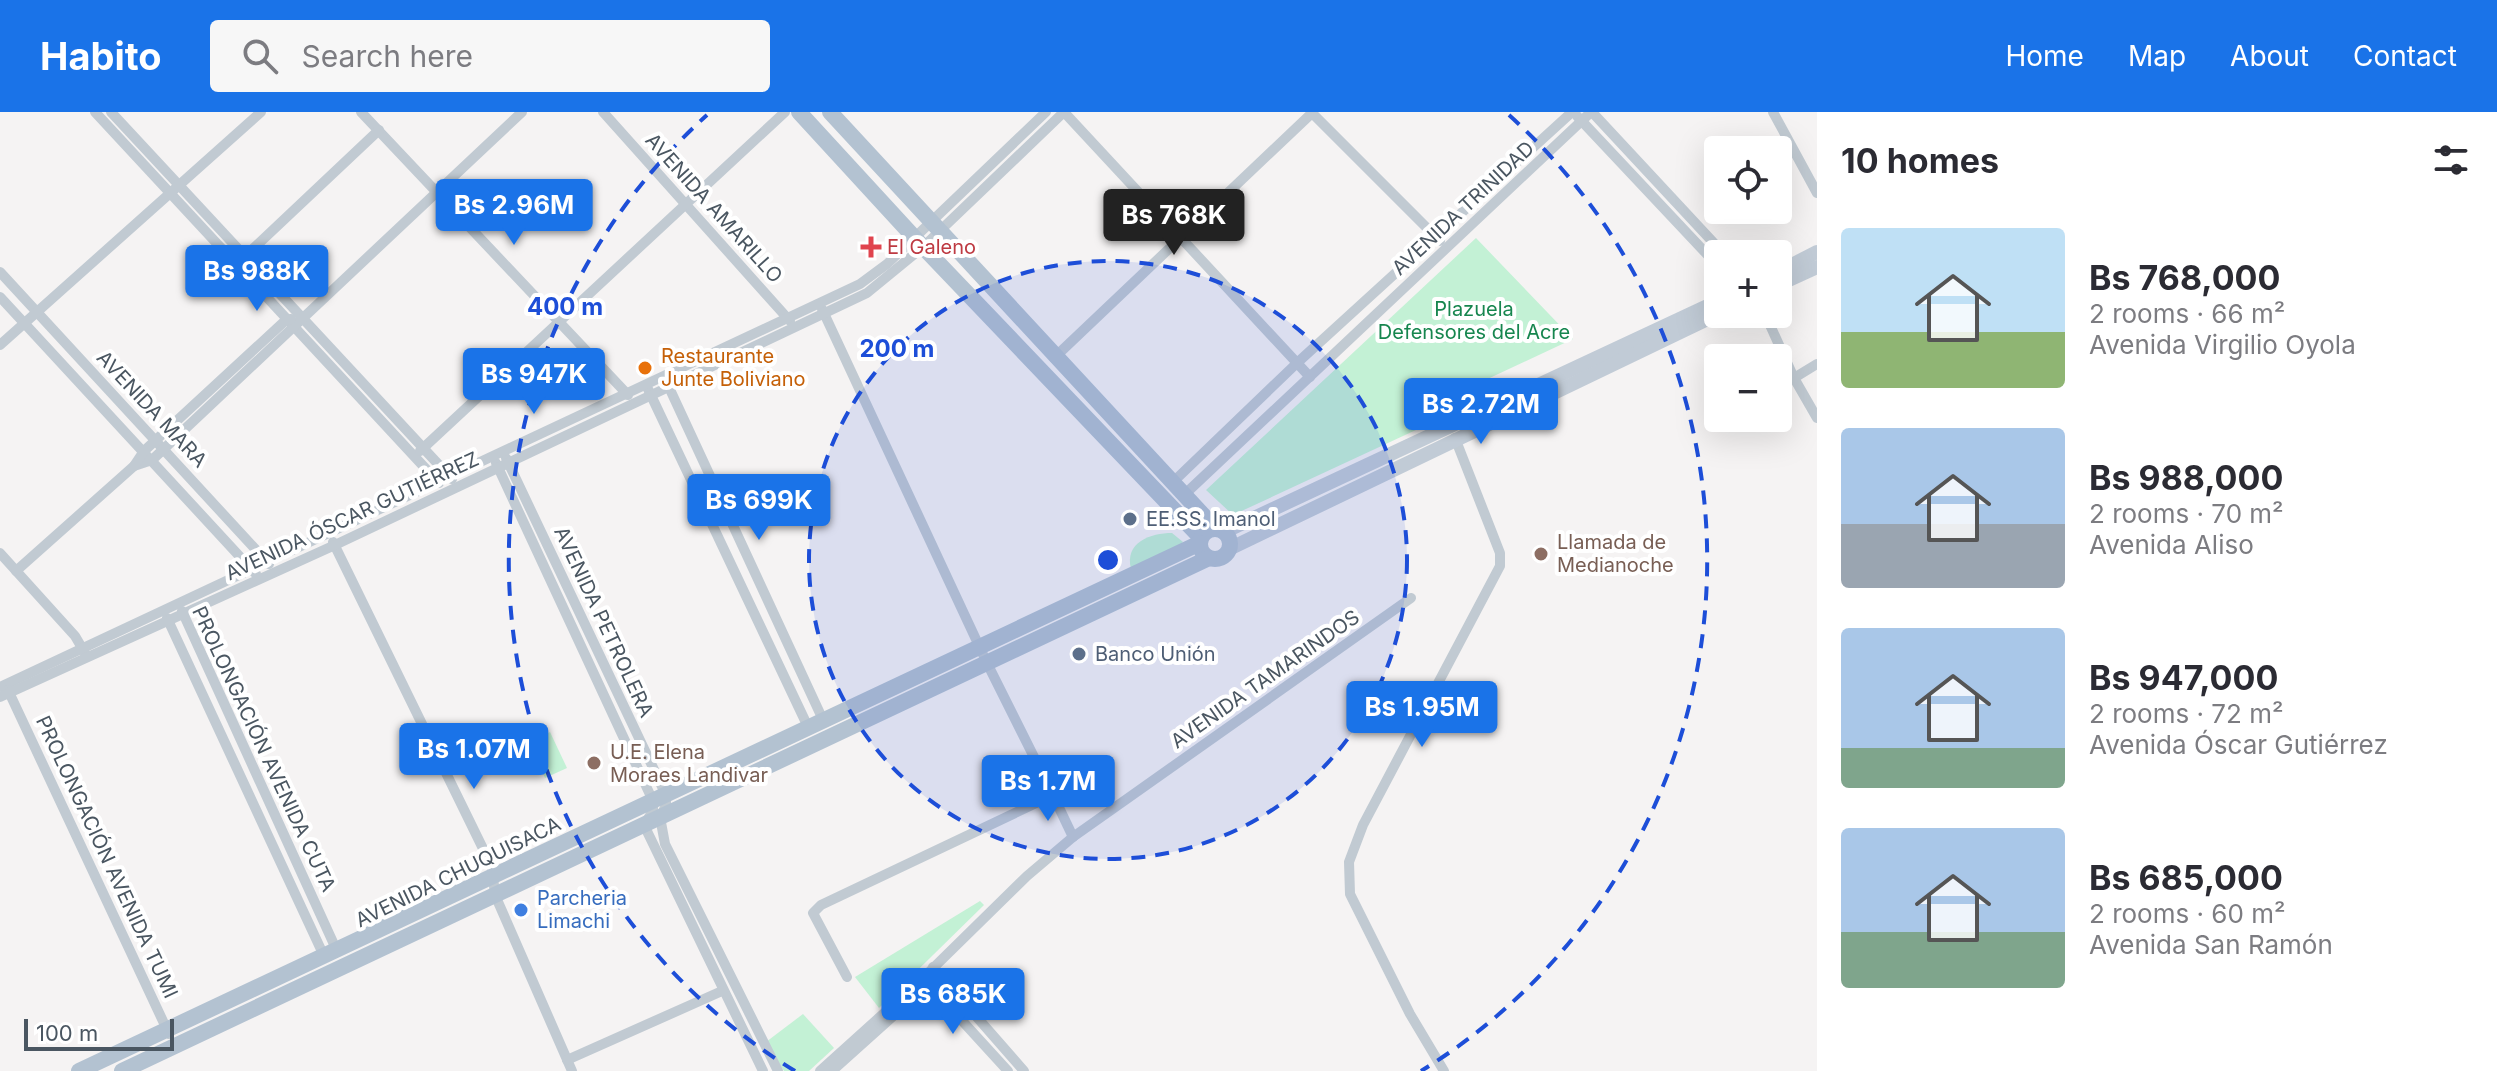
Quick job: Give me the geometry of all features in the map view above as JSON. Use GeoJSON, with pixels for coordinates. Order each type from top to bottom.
{"type":"FeatureCollection","features":[{"type":"Feature","properties":{"kind":"main road"},"geometry":{"type":"LineString","coordinates":[[799,112],[1203,546],[1223,556],[1229,549],[1455,438],[1704,321]]}},
{"type":"Feature","properties":{"kind":"main road"},"geometry":{"type":"LineString","coordinates":[[830,112],[1054,358],[1220,530],[1229,540],[1229,549]]}},
{"type":"Feature","properties":{"kind":"main road"},"geometry":{"type":"LineString","coordinates":[[1792,265],[1817,252]]}},
{"type":"Feature","properties":{"kind":"main road"},"geometry":{"type":"LineString","coordinates":[[1792,279],[1817,267]]}},
{"type":"Feature","properties":{"kind":"main road"},"geometry":{"type":"LineString","coordinates":[[1203,546],[1207,531],[1220,530],[1704,307]]}},
{"type":"Feature","properties":{"kind":"main road","name":"AVENIDA CHUQUISACA"},"geometry":{"type":"LineString","coordinates":[[79,1071],[331,954],[378,942],[495,895],[644,825],[1203,546]]}},
{"type":"Feature","properties":{"kind":"main road","name":"AVENIDA CHUQUISACA"},"geometry":{"type":"LineString","coordinates":[[122,1071],[378,942],[493,878],[659,798],[816,726],[984,656]]}},
{"type":"Feature","properties":{"kind":"street"},"geometry":{"type":"LineString","coordinates":[[95,112],[171,195],[301,318],[419,452],[446,492]]}},
{"type":"Feature","properties":{"kind":"street"},"geometry":{"type":"LineString","coordinates":[[111,112],[180,187],[294,329],[419,452],[459,485]]}},
{"type":"Feature","properties":{"kind":"street"},"geometry":{"type":"LineString","coordinates":[[0,345],[261,112]]}},
{"type":"Feature","properties":{"kind":"street"},"geometry":{"type":"LineString","coordinates":[[361,112],[561,320],[627,392],[632,404]]}},
{"type":"Feature","properties":{"kind":"street"},"geometry":{"type":"LineString","coordinates":[[134,466],[152,460],[522,112]]}},
{"type":"Feature","properties":{"kind":"street","name":"AVENIDA AMARILLO"},"geometry":{"type":"LineString","coordinates":[[603,112],[797,328]]}},
{"type":"Feature","properties":{"kind":"street"},"geometry":{"type":"LineString","coordinates":[[419,452],[785,112]]}},
{"type":"Feature","properties":{"kind":"street","name":"AVENIDA ÓSCAR GUTIÉRREZ"},"geometry":{"type":"LineString","coordinates":[[933,228],[1046,112]]}},
{"type":"Feature","properties":{"kind":"street"},"geometry":{"type":"LineString","coordinates":[[1064,112],[1310,377]]}},
{"type":"Feature","properties":{"kind":"street","name":"AVENIDA ÓSCAR GUTIÉRREZ"},"geometry":{"type":"LineString","coordinates":[[4,690],[335,545],[867,293],[933,228],[1064,112]]}},
{"type":"Feature","properties":{"kind":"street"},"geometry":{"type":"LineString","coordinates":[[1054,358],[1312,112],[1447,248]]}},
{"type":"Feature","properties":{"kind":"street"},"geometry":{"type":"LineString","coordinates":[[1572,112],[1704,251]]}},
{"type":"Feature","properties":{"kind":"street","name":"AVENIDA TRINIDAD"},"geometry":{"type":"LineString","coordinates":[[1178,489],[1297,363],[1572,112]]}},
{"type":"Feature","properties":{"kind":"street"},"geometry":{"type":"LineString","coordinates":[[1592,112],[1711,240]]}},
{"type":"Feature","properties":{"kind":"street","name":"AVENIDA TRINIDAD"},"geometry":{"type":"LineString","coordinates":[[1178,489],[1310,377],[1592,112]]}},
{"type":"Feature","properties":{"kind":"street"},"geometry":{"type":"LineString","coordinates":[[1773,112],[1817,193]]}},
{"type":"Feature","properties":{"kind":"street"},"geometry":{"type":"LineString","coordinates":[[240,260],[379,130]]}},
{"type":"Feature","properties":{"kind":"street","name":"AVENIDA ÓSCAR GUTIÉRREZ"},"geometry":{"type":"LineString","coordinates":[[181,610],[253,568],[820,304],[860,284],[918,242]]}},
{"type":"Feature","properties":{"kind":"street","name":"AVENIDA MARA"},"geometry":{"type":"LineString","coordinates":[[0,272],[275,572]]}},
{"type":"Feature","properties":{"kind":"street","name":"AVENIDA MARA"},"geometry":{"type":"LineString","coordinates":[[0,297],[253,568],[258,580]]}},
{"type":"Feature","properties":{"kind":"street"},"geometry":{"type":"LineString","coordinates":[[820,304],[984,656],[1073,837]]}},
{"type":"Feature","properties":{"kind":"street"},"geometry":{"type":"LineString","coordinates":[[16,571],[134,466],[155,440],[286,320],[301,318]]}},
{"type":"Feature","properties":{"kind":"street"},"geometry":{"type":"LineString","coordinates":[[1771,328],[1794,378],[1817,418]]}},
{"type":"Feature","properties":{"kind":"street"},"geometry":{"type":"LineString","coordinates":[[1794,378],[1817,364]]}},
{"type":"Feature","properties":{"kind":"street"},"geometry":{"type":"LineString","coordinates":[[664,376],[816,726]]}},
{"type":"Feature","properties":{"kind":"street"},"geometry":{"type":"LineString","coordinates":[[646,384],[816,726]]}},
{"type":"Feature","properties":{"kind":"street"},"geometry":{"type":"LineString","coordinates":[[1444,1071],[1410,1014],[1350,894],[1349,862],[1363,825],[1500,566],[1500,553],[1455,438]]}},
{"type":"Feature","properties":{"kind":"street","name":"AVENIDA PETROLERA"},"geometry":{"type":"LineString","coordinates":[[497,452],[659,798]]}},
{"type":"Feature","properties":{"kind":"street"},"geometry":{"type":"LineString","coordinates":[[329,533],[492,867],[495,895],[572,1071]]}},
{"type":"Feature","properties":{"kind":"street"},"geometry":{"type":"LineString","coordinates":[[0,553],[85,653]]}},
{"type":"Feature","properties":{"kind":"street","name":"AVENIDA TAMARINDOS"},"geometry":{"type":"LineString","coordinates":[[820,1071],[1073,837],[1411,598]]}},
{"type":"Feature","properties":{"kind":"street","name":"PROLONGACIÓN AVENIDA CUTA"},"geometry":{"type":"LineString","coordinates":[[181,610],[331,954]]}},
{"type":"Feature","properties":{"kind":"street","name":"PROLONGACIÓN AVENIDA CUTA"},"geometry":{"type":"LineString","coordinates":[[166,617],[331,954]]}},
{"type":"Feature","properties":{"kind":"street","name":"PROLONGACIÓN AVENIDA TUMI"},"geometry":{"type":"LineString","coordinates":[[4,690],[175,1046]]}},
{"type":"Feature","properties":{"kind":"street"},"geometry":{"type":"LineString","coordinates":[[847,977],[816,923],[813,913],[821,905],[1053,795]]}},
{"type":"Feature","properties":{"kind":"street"},"geometry":{"type":"LineString","coordinates":[[763,1071],[644,825],[659,798],[666,806],[660,817],[665,844],[778,1071]]}},
{"type":"Feature","properties":{"kind":"street"},"geometry":{"type":"LineString","coordinates":[[704,954],[717,948]]}},
{"type":"Feature","properties":{"kind":"street"},"geometry":{"type":"LineString","coordinates":[[933,967],[1024,1071]]}},
{"type":"Feature","properties":{"kind":"street"},"geometry":{"type":"LineString","coordinates":[[923,978],[1008,1071]]}},
{"type":"Feature","properties":{"kind":"street","name":"AVENIDA TAMARINDOS"},"geometry":{"type":"LineString","coordinates":[[832,1071],[910,1001],[923,978]]}},
{"type":"Feature","properties":{"kind":"street"},"geometry":{"type":"LineString","coordinates":[[567,1060],[722,991]]}},
{"type":"Feature","properties":{"kind":"green space","name":"Plazuela Defensores del Acre"},"geometry":{"type":"Polygon","coordinates":[[[1476,238],[1573,339],[1419,411],[1431,423],[1233,515],[1206,490],[1476,238]]]}},
{"type":"Feature","properties":{"kind":"green space"},"geometry":{"type":"Polygon","coordinates":[[[1172,533],[1183,542],[1179,546],[1131,569],[1130,560],[1135,546],[1148,537],[1172,533]]]}},
{"type":"Feature","properties":{"kind":"green space"},"geometry":{"type":"Polygon","coordinates":[[[550,732],[567,768],[545,778],[529,742],[550,732]]]}},
{"type":"Feature","properties":{"kind":"green space"},"geometry":{"type":"Polygon","coordinates":[[[980,901],[984,905],[879,1008],[855,977],[980,901]]]}},
{"type":"Feature","properties":{"kind":"green space"},"geometry":{"type":"Polygon","coordinates":[[[803,1014],[834,1048],[809,1071],[784,1071],[766,1042],[803,1014]]]}},
{"type":"Feature","properties":{"kind":"place","name":"El Galeno"},"geometry":{"type":"Point","coordinates":[871,247]}},
{"type":"Feature","properties":{"kind":"place","name":"Restaurante Junte Boliviano"},"geometry":{"type":"Point","coordinates":[645,368]}},
{"type":"Feature","properties":{"kind":"place","name":"EE.SS. Imanol"},"geometry":{"type":"Point","coordinates":[1130,519]}},
{"type":"Feature","properties":{"kind":"place","name":"Llamada de Medianoche"},"geometry":{"type":"Point","coordinates":[1541,554]}},
{"type":"Feature","properties":{"kind":"place","name":"Banco Unión"},"geometry":{"type":"Point","coordinates":[1079,654]}},
{"type":"Feature","properties":{"kind":"place","name":"U.E. Elena Moraes Landivar"},"geometry":{"type":"Point","coordinates":[594,763]}},
{"type":"Feature","properties":{"kind":"place","name":"Parcheria Limachi"},"geometry":{"type":"Point","coordinates":[521,910]}}]}
